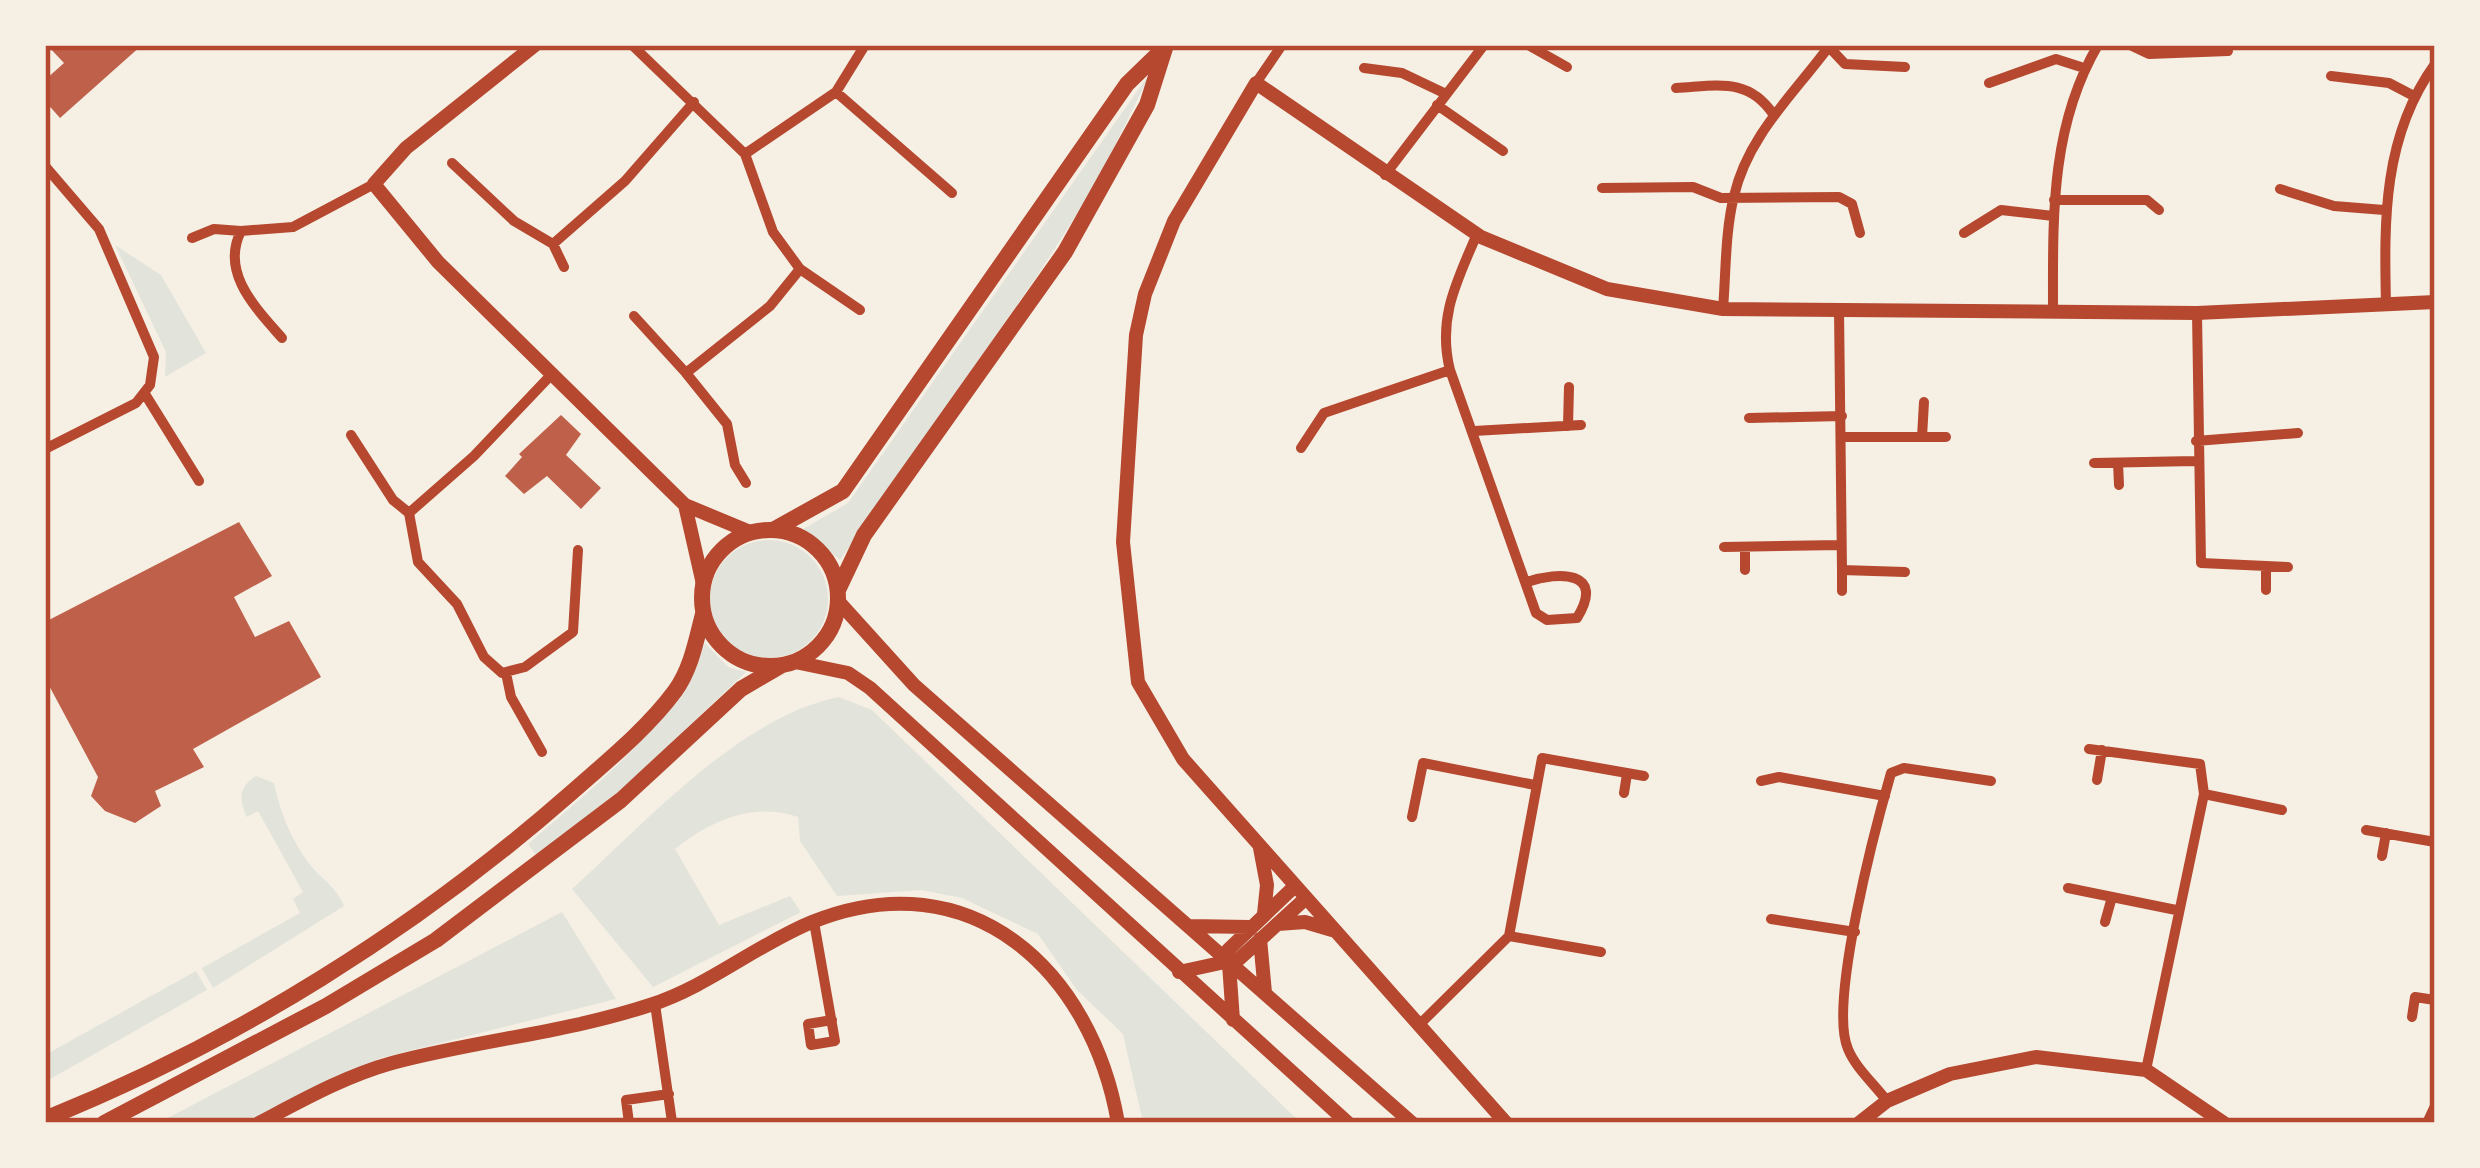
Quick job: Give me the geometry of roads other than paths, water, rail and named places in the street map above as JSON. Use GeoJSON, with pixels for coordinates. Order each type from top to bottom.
{"type":"FeatureCollection","features":[{"type":"Feature","properties":{"kind":"main road"},"geometry":{"type":"LineString","coordinates":[[772,530],[819,509],[843,491],[1127,84],[1164,48]]}},
{"type":"Feature","properties":{"kind":"main road"},"geometry":{"type":"LineString","coordinates":[[104,1123],[326,1006],[436,940],[622,800],[741,689],[826,638],[838,596],[865,536],[1064,252],[1147,105],[1164,48]]}},
{"type":"Feature","properties":{"kind":"main road"},"geometry":{"type":"LineString","coordinates":[[45,1119],[332,972],[466,880],[591,775],[674,692],[688,669],[704,614],[703,584],[719,552],[751,532],[791,533],[823,555],[838,596]]}},
{"type":"Feature","properties":{"kind":"main road"},"geometry":{"type":"LineString","coordinates":[[704,614],[724,649],[761,666],[788,663]]}},
{"type":"Feature","properties":{"kind":"street"},"geometry":{"type":"LineString","coordinates":[[192,238],[214,230],[293,227],[374,184],[406,148],[535,45]]}},
{"type":"Feature","properties":{"kind":"street"},"geometry":{"type":"LineString","coordinates":[[632,45],[745,154],[773,232],[800,269],[860,310]]}},
{"type":"Feature","properties":{"kind":"street"},"geometry":{"type":"LineString","coordinates":[[745,154],[836,92],[865,45]]}},
{"type":"Feature","properties":{"kind":"street"},"geometry":{"type":"LineString","coordinates":[[1282,45],[1174,221],[1145,294],[1136,335],[1123,542],[1138,682],[1183,760],[1506,1123]]}},
{"type":"Feature","properties":{"kind":"street"},"geometry":{"type":"LineString","coordinates":[[1385,175],[1484,45]]}},
{"type":"Feature","properties":{"kind":"street"},"geometry":{"type":"LineString","coordinates":[[1528,45],[1567,68]]}},
{"type":"Feature","properties":{"kind":"street"},"geometry":{"type":"LineString","coordinates":[[2054,310],[2054,200],[2060,144],[2084,68],[2098,45]]}},
{"type":"Feature","properties":{"kind":"street"},"geometry":{"type":"LineString","coordinates":[[2131,45],[2149,54],[2228,51]]}},
{"type":"Feature","properties":{"kind":"street"},"geometry":{"type":"LineString","coordinates":[[1723,309],[1734,195],[1772,114],[1829,46],[1845,64],[1905,67]]}},
{"type":"Feature","properties":{"kind":"street"},"geometry":{"type":"LineString","coordinates":[[1989,83],[2056,59],[2084,68]]}},
{"type":"Feature","properties":{"kind":"street"},"geometry":{"type":"LineString","coordinates":[[1364,68],[1402,73],[1503,152]]}},
{"type":"Feature","properties":{"kind":"street"},"geometry":{"type":"LineString","coordinates":[[2386,304],[2384,210],[2413,95],[2433,73]]}},
{"type":"Feature","properties":{"kind":"street"},"geometry":{"type":"LineString","coordinates":[[2331,76],[2389,83],[2413,95]]}},
{"type":"Feature","properties":{"kind":"street"},"geometry":{"type":"LineString","coordinates":[[1256,83],[1477,234],[1607,289],[1723,309],[2197,313],[2435,302]]}},
{"type":"Feature","properties":{"kind":"street"},"geometry":{"type":"LineString","coordinates":[[1676,88],[1740,85],[1759,94],[1772,114]]}},
{"type":"Feature","properties":{"kind":"street"},"geometry":{"type":"LineString","coordinates":[[836,92],[952,193]]}},
{"type":"Feature","properties":{"kind":"street"},"geometry":{"type":"LineString","coordinates":[[553,244],[625,181],[694,103]]}},
{"type":"Feature","properties":{"kind":"street"},"geometry":{"type":"LineString","coordinates":[[452,164],[514,221],[553,244],[563,267]]}},
{"type":"Feature","properties":{"kind":"street"},"geometry":{"type":"LineString","coordinates":[[45,166],[99,229],[150,343],[154,366],[145,394],[45,449]]}},
{"type":"Feature","properties":{"kind":"street"},"geometry":{"type":"LineString","coordinates":[[374,184],[438,262],[685,505],[751,532]]}},
{"type":"Feature","properties":{"kind":"street"},"geometry":{"type":"LineString","coordinates":[[1602,188],[1693,187],[1721,198],[1839,197],[1852,204],[1859,233]]}},
{"type":"Feature","properties":{"kind":"street"},"geometry":{"type":"LineString","coordinates":[[2280,189],[2334,206],[2384,210]]}},
{"type":"Feature","properties":{"kind":"street"},"geometry":{"type":"LineString","coordinates":[[2054,200],[2147,200],[2159,210]]}},
{"type":"Feature","properties":{"kind":"street"},"geometry":{"type":"LineString","coordinates":[[1964,232],[1984,215],[2001,210],[2054,216]]}},
{"type":"Feature","properties":{"kind":"street"},"geometry":{"type":"LineString","coordinates":[[241,230],[234,253],[240,284],[282,338]]}},
{"type":"Feature","properties":{"kind":"street"},"geometry":{"type":"LineString","coordinates":[[1477,234],[1448,300],[1444,346],[1450,370],[1536,613],[1547,620],[1577,618],[1584,607],[1586,594],[1574,575],[1564,572],[1527,582]]}},
{"type":"Feature","properties":{"kind":"street"},"geometry":{"type":"LineString","coordinates":[[686,373],[770,306],[800,269]]}},
{"type":"Feature","properties":{"kind":"street"},"geometry":{"type":"LineString","coordinates":[[1839,309],[1841,591]]}},
{"type":"Feature","properties":{"kind":"street"},"geometry":{"type":"LineString","coordinates":[[2197,313],[2195,461],[2201,563],[2288,567]]}},
{"type":"Feature","properties":{"kind":"street"},"geometry":{"type":"LineString","coordinates":[[634,316],[727,424],[734,465],[746,483]]}},
{"type":"Feature","properties":{"kind":"street"},"geometry":{"type":"LineString","coordinates":[[1301,448],[1324,413],[1450,370]]}},
{"type":"Feature","properties":{"kind":"street"},"geometry":{"type":"LineString","coordinates":[[409,513],[551,375]]}},
{"type":"Feature","properties":{"kind":"street"},"geometry":{"type":"LineString","coordinates":[[1474,430],[1575,426],[1569,387]]}},
{"type":"Feature","properties":{"kind":"street"},"geometry":{"type":"LineString","coordinates":[[145,394],[200,481]]}},
{"type":"Feature","properties":{"kind":"street"},"geometry":{"type":"LineString","coordinates":[[1922,437],[1924,402]]}},
{"type":"Feature","properties":{"kind":"street"},"geometry":{"type":"LineString","coordinates":[[1749,418],[1842,416]]}},
{"type":"Feature","properties":{"kind":"street"},"geometry":{"type":"LineString","coordinates":[[2196,440],[2298,433]]}},
{"type":"Feature","properties":{"kind":"street"},"geometry":{"type":"LineString","coordinates":[[350,435],[393,500],[409,513],[418,562],[457,604],[493,671],[525,667],[573,632],[578,550]]}},
{"type":"Feature","properties":{"kind":"street"},"geometry":{"type":"LineString","coordinates":[[1842,437],[1946,437]]}},
{"type":"Feature","properties":{"kind":"street"},"geometry":{"type":"LineString","coordinates":[[2094,463],[2195,461]]}},
{"type":"Feature","properties":{"kind":"street"},"geometry":{"type":"LineString","coordinates":[[2118,463],[2119,485]]}},
{"type":"Feature","properties":{"kind":"street"},"geometry":{"type":"LineString","coordinates":[[685,505],[703,584]]}},
{"type":"Feature","properties":{"kind":"street"},"geometry":{"type":"LineString","coordinates":[[1724,547],[1840,544]]}},
{"type":"Feature","properties":{"kind":"street"},"geometry":{"type":"LineString","coordinates":[[1745,550],[1745,570]]}},
{"type":"Feature","properties":{"kind":"street"},"geometry":{"type":"LineString","coordinates":[[2266,567],[2266,590]]}},
{"type":"Feature","properties":{"kind":"street"},"geometry":{"type":"LineString","coordinates":[[1842,570],[1905,572]]}},
{"type":"Feature","properties":{"kind":"street"},"geometry":{"type":"LineString","coordinates":[[838,596],[914,685],[1265,995],[1393,1117],[1412,1123]]}},
{"type":"Feature","properties":{"kind":"street"},"geometry":{"type":"LineString","coordinates":[[788,663],[848,673],[870,688],[1348,1123]]}},
{"type":"Feature","properties":{"kind":"street"},"geometry":{"type":"LineString","coordinates":[[506,673],[511,698],[542,752]]}},
{"type":"Feature","properties":{"kind":"street"},"geometry":{"type":"LineString","coordinates":[[2097,780],[2096,749],[2200,764],[2204,794],[2146,1070]]}},
{"type":"Feature","properties":{"kind":"street"},"geometry":{"type":"LineString","coordinates":[[1420,1024],[1509,936],[1542,758],[1643,776]]}},
{"type":"Feature","properties":{"kind":"street"},"geometry":{"type":"LineString","coordinates":[[1412,817],[1423,763],[1535,785]]}},
{"type":"Feature","properties":{"kind":"street"},"geometry":{"type":"LineString","coordinates":[[1887,1101],[1846,1048],[1844,1016],[1855,932],[1891,773],[1904,768],[1991,781]]}},
{"type":"Feature","properties":{"kind":"street"},"geometry":{"type":"LineString","coordinates":[[1624,793],[1627,773]]}},
{"type":"Feature","properties":{"kind":"street"},"geometry":{"type":"LineString","coordinates":[[1761,782],[1779,777],[1885,796]]}},
{"type":"Feature","properties":{"kind":"street"},"geometry":{"type":"LineString","coordinates":[[2204,794],[2282,810]]}},
{"type":"Feature","properties":{"kind":"street"},"geometry":{"type":"LineString","coordinates":[[2366,830],[2435,842]]}},
{"type":"Feature","properties":{"kind":"street"},"geometry":{"type":"LineString","coordinates":[[2382,856],[2386,833]]}},
{"type":"Feature","properties":{"kind":"street"},"geometry":{"type":"LineString","coordinates":[[1259,845],[1270,919]]}},
{"type":"Feature","properties":{"kind":"street"},"geometry":{"type":"LineString","coordinates":[[2068,888],[2176,910]]}},
{"type":"Feature","properties":{"kind":"street"},"geometry":{"type":"LineString","coordinates":[[1233,1020],[1228,950],[1255,933],[1300,892]]}},
{"type":"Feature","properties":{"kind":"street"},"geometry":{"type":"LineString","coordinates":[[2105,922],[2112,897]]}},
{"type":"Feature","properties":{"kind":"street"},"geometry":{"type":"LineString","coordinates":[[259,1123],[389,1064],[655,1004],[814,922],[877,906],[914,905],[972,918],[1045,963],[1088,1021],[1118,1123]]}},
{"type":"Feature","properties":{"kind":"street"},"geometry":{"type":"LineString","coordinates":[[1270,919],[1305,922],[1336,932]]}},
{"type":"Feature","properties":{"kind":"street"},"geometry":{"type":"LineString","coordinates":[[1771,920],[1855,932]]}},
{"type":"Feature","properties":{"kind":"street"},"geometry":{"type":"LineString","coordinates":[[814,922],[832,1020]]}},
{"type":"Feature","properties":{"kind":"street"},"geometry":{"type":"LineString","coordinates":[[1186,926],[1255,933]]}},
{"type":"Feature","properties":{"kind":"street"},"geometry":{"type":"LineString","coordinates":[[1255,933],[1265,995]]}},
{"type":"Feature","properties":{"kind":"street"},"geometry":{"type":"LineString","coordinates":[[1509,936],[1601,952]]}},
{"type":"Feature","properties":{"kind":"street"},"geometry":{"type":"LineString","coordinates":[[1179,972],[1227,963]]}},
{"type":"Feature","properties":{"kind":"street"},"geometry":{"type":"LineString","coordinates":[[2396,994],[2435,1000]]}},
{"type":"Feature","properties":{"kind":"street"},"geometry":{"type":"LineString","coordinates":[[2412,1017],[2415,997]]}},
{"type":"Feature","properties":{"kind":"street"},"geometry":{"type":"LineString","coordinates":[[655,1004],[672,1122],[664,1123]]}},
{"type":"Feature","properties":{"kind":"street"},"geometry":{"type":"LineString","coordinates":[[1859,1123],[1887,1101],[2002,1060],[2071,1059],[2146,1070],[2224,1123]]}},
{"type":"Feature","properties":{"kind":"street"},"geometry":{"type":"LineString","coordinates":[[629,1123],[626,1100],[669,1094]]}},
{"type":"Feature","properties":{"kind":"street"},"geometry":{"type":"LineString","coordinates":[[2427,1123],[2435,1106]]}}]}
